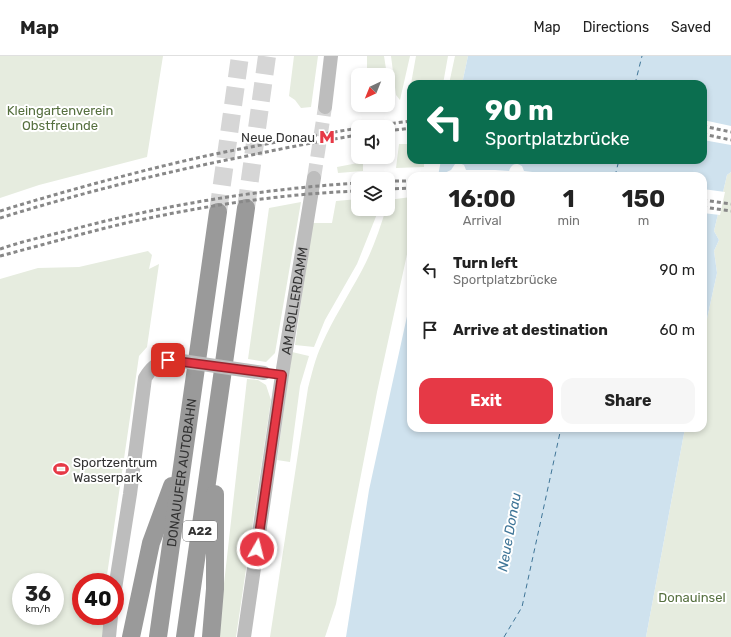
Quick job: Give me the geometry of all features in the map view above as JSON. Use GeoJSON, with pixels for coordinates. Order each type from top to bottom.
{"type":"FeatureCollection","features":[{"type":"Feature","properties":{"kind":"highway","name":"DONAUUFER AUTOBAHN"},"geometry":{"type":"LineString","coordinates":[[185,637],[246,208]]}},
{"type":"Feature","properties":{"kind":"highway","name":"DONAUUFER AUTOBAHN"},"geometry":{"type":"LineString","coordinates":[[158,637],[218,212]]}},
{"type":"Feature","properties":{"kind":"highway"},"geometry":{"type":"LineString","coordinates":[[211,637],[215,589],[215,425]]}},
{"type":"Feature","properties":{"kind":"highway"},"geometry":{"type":"LineString","coordinates":[[131,637],[151,543],[184,453]]}},
{"type":"Feature","properties":{"kind":"street"},"geometry":{"type":"LineString","coordinates":[[325,106],[332,56]]}},
{"type":"Feature","properties":{"kind":"street","name":"AM ROLLERDAMM"},"geometry":{"type":"LineString","coordinates":[[244,637],[282,375],[314,178]]}},
{"type":"Feature","properties":{"kind":"street"},"geometry":{"type":"LineString","coordinates":[[118,573],[130,494],[145,378],[151,368],[158,363],[168,360],[282,375]]}},
{"type":"Feature","properties":{"kind":"street"},"geometry":{"type":"LineString","coordinates":[[109,637],[110,625]]}},
{"type":"Feature","properties":{"kind":"green space","name":"Kleingartenverein Obstfreunde"},"geometry":{"type":"Polygon","coordinates":[[[0,56],[163,56],[147,157],[39,185],[0,198],[0,56]]]}},
{"type":"Feature","properties":{"kind":"green space"},"geometry":{"type":"Polygon","coordinates":[[[294,56],[318,56],[311,107],[301,108],[295,100],[289,96],[294,56]]]}},
{"type":"Feature","properties":{"kind":"green space"},"geometry":{"type":"Polygon","coordinates":[[[367,56],[384,56],[386,68],[367,68],[367,56]]]}},
{"type":"Feature","properties":{"kind":"green space"},"geometry":{"type":"Polygon","coordinates":[[[391,56],[410,56],[400,100],[396,95],[395,68],[393,68],[391,56]]]}},
{"type":"Feature","properties":{"kind":"green space"},"geometry":{"type":"Polygon","coordinates":[[[416,56],[448,56],[444,80],[412,80],[416,56]]]}},
{"type":"Feature","properties":{"kind":"green space"},"geometry":{"type":"Polygon","coordinates":[[[455,56],[468,56],[463,80],[450,80],[455,56]]]}},
{"type":"Feature","properties":{"kind":"green space"},"geometry":{"type":"Polygon","coordinates":[[[399,144],[407,144],[407,164],[424,164],[424,167],[396,168],[399,144]]]}},
{"type":"Feature","properties":{"kind":"green space"},"geometry":{"type":"Polygon","coordinates":[[[363,164],[363,171],[338,173],[337,167],[363,164]]]}},
{"type":"Feature","properties":{"kind":"green space","name":"Donauinsel"},"geometry":{"type":"Polygon","coordinates":[[[731,172],[731,637],[646,637],[684,432],[707,432],[707,319],[717,273],[714,251],[719,240],[714,231],[727,175],[731,172]]]}},
{"type":"Feature","properties":{"kind":"green space"},"geometry":{"type":"Polygon","coordinates":[[[407,198],[407,254],[377,392],[336,604],[325,637],[270,637],[308,388],[322,344],[369,257],[384,216],[395,216],[395,199],[407,198]]]}},
{"type":"Feature","properties":{"kind":"green space"},"geometry":{"type":"Polygon","coordinates":[[[351,200],[351,216],[376,216],[357,264],[325,320],[314,347],[295,345],[312,223],[332,223],[336,201],[351,200]]]}},
{"type":"Feature","properties":{"kind":"green space"},"geometry":{"type":"Polygon","coordinates":[[[301,202],[275,353],[266,362],[248,359],[269,208],[301,202]]]}},
{"type":"Feature","properties":{"kind":"green space","name":"Sportzentrum Wasserpark"},"geometry":{"type":"Polygon","coordinates":[[[148,251],[152,255],[149,269],[159,264],[147,347],[139,356],[107,573],[72,573],[72,625],[107,625],[110,629],[109,637],[0,637],[0,279],[38,268],[79,267],[148,251]]]}},
{"type":"Feature","properties":{"kind":"green space"},"geometry":{"type":"Polygon","coordinates":[[[292,352],[309,356],[300,386],[290,462],[277,460],[292,352]]]}},
{"type":"Feature","properties":{"kind":"green space"},"geometry":{"type":"Polygon","coordinates":[[[247,379],[258,380],[266,385],[271,400],[236,637],[218,637],[247,379]]]}},
{"type":"Feature","properties":{"kind":"water"},"geometry":{"type":"Polygon","coordinates":[[[468,56],[731,56],[731,172],[727,175],[714,231],[719,240],[714,251],[717,273],[707,319],[707,172],[580,172],[575,168],[569,169],[568,172],[533,172],[524,171],[522,166],[519,164],[707,164],[707,80],[463,80],[468,56]]]}},
{"type":"Feature","properties":{"kind":"water"},"geometry":{"type":"Polygon","coordinates":[[[440,164],[455,164],[451,170],[447,172],[439,172],[440,164]]]}},
{"type":"Feature","properties":{"kind":"water"},"geometry":{"type":"Polygon","coordinates":[[[462,164],[514,164],[509,172],[480,172],[466,170],[464,165],[462,164]]]}},
{"type":"Feature","properties":{"kind":"water","name":"Neue Donau"},"geometry":{"type":"Polygon","coordinates":[[[407,316],[407,432],[684,432],[646,637],[346,637],[369,490],[407,316]]]}},
{"type":"Feature","properties":{"kind":"pier"},"geometry":{"type":"Polygon","coordinates":[[[707,121],[731,126],[731,145],[707,141],[707,121]]]}},
{"type":"Feature","properties":{"kind":"pier"},"geometry":{"type":"Polygon","coordinates":[[[464,170],[511,171],[511,172],[464,172],[464,170]]]}},
{"type":"Feature","properties":{"kind":"pier"},"geometry":{"type":"Polygon","coordinates":[[[707,190],[725,192],[720,215],[707,213],[707,190]]]}},
{"type":"Feature","properties":{"kind":"waterway","name":"Neue Donau"},"geometry":{"type":"LineString","coordinates":[[574,172],[575,164]]}},
{"type":"Feature","properties":{"kind":"ferry route"},"geometry":{"type":"LineString","coordinates":[[636,80],[642,56]]}},
{"type":"Feature","properties":{"kind":"ferry route"},"geometry":{"type":"LineString","coordinates":[[616,172],[618,164]]}},
{"type":"Feature","properties":{"kind":"ferry route"},"geometry":{"type":"LineString","coordinates":[[504,637],[522,607],[560,432]]}},
{"type":"Feature","properties":{"kind":"tunnel"},"geometry":{"type":"LineString","coordinates":[[218,212],[240,56]]}},
{"type":"Feature","properties":{"kind":"tunnel"},"geometry":{"type":"LineString","coordinates":[[246,208],[267,56]]}},
{"type":"Feature","properties":{"kind":"tunnel"},"geometry":{"type":"LineString","coordinates":[[314,178],[325,107]]}},
{"type":"Feature","properties":{"kind":"railway"},"geometry":{"type":"LineString","coordinates":[[395,123],[407,122]]}},
{"type":"Feature","properties":{"kind":"railway"},"geometry":{"type":"LineString","coordinates":[[707,127],[731,132]]}},
{"type":"Feature","properties":{"kind":"railway"},"geometry":{"type":"LineString","coordinates":[[0,211],[93,184],[209,155],[351,129]]}},
{"type":"Feature","properties":{"kind":"railway"},"geometry":{"type":"LineString","coordinates":[[395,130],[407,129]]}},
{"type":"Feature","properties":{"kind":"railway"},"geometry":{"type":"LineString","coordinates":[[707,135],[731,140]]}},
{"type":"Feature","properties":{"kind":"railway"},"geometry":{"type":"LineString","coordinates":[[0,218],[61,200],[154,176],[275,150],[351,136]]}},
{"type":"Feature","properties":{"kind":"railway"},"geometry":{"type":"LineString","coordinates":[[395,181],[407,181]]}},
{"type":"Feature","properties":{"kind":"railway"},"geometry":{"type":"LineString","coordinates":[[0,249],[105,221],[213,199],[285,189],[351,184]]}},
{"type":"Feature","properties":{"kind":"railway"},"geometry":{"type":"LineString","coordinates":[[395,189],[407,188]]}},
{"type":"Feature","properties":{"kind":"railway"},"geometry":{"type":"LineString","coordinates":[[0,256],[110,227],[183,211],[270,198],[351,191]]}},
{"type":"Feature","properties":{"kind":"railway"},"geometry":{"type":"LineString","coordinates":[[707,201],[731,204]]}},
{"type":"Feature","properties":{"kind":"railway"},"geometry":{"type":"LineString","coordinates":[[707,208],[731,211]]}},
{"type":"Feature","properties":{"kind":"place","name":"Neue Donau"},"geometry":{"type":"Point","coordinates":[327,137]}},
{"type":"Feature","properties":{"kind":"place","name":"Sportzentrum Wasserpark"},"geometry":{"type":"Point","coordinates":[61,469]}},
{"type":"Feature","properties":{"kind":"route"},"geometry":{"type":"LineString","coordinates":[[168,360],[282,375],[257,549]]}}]}
